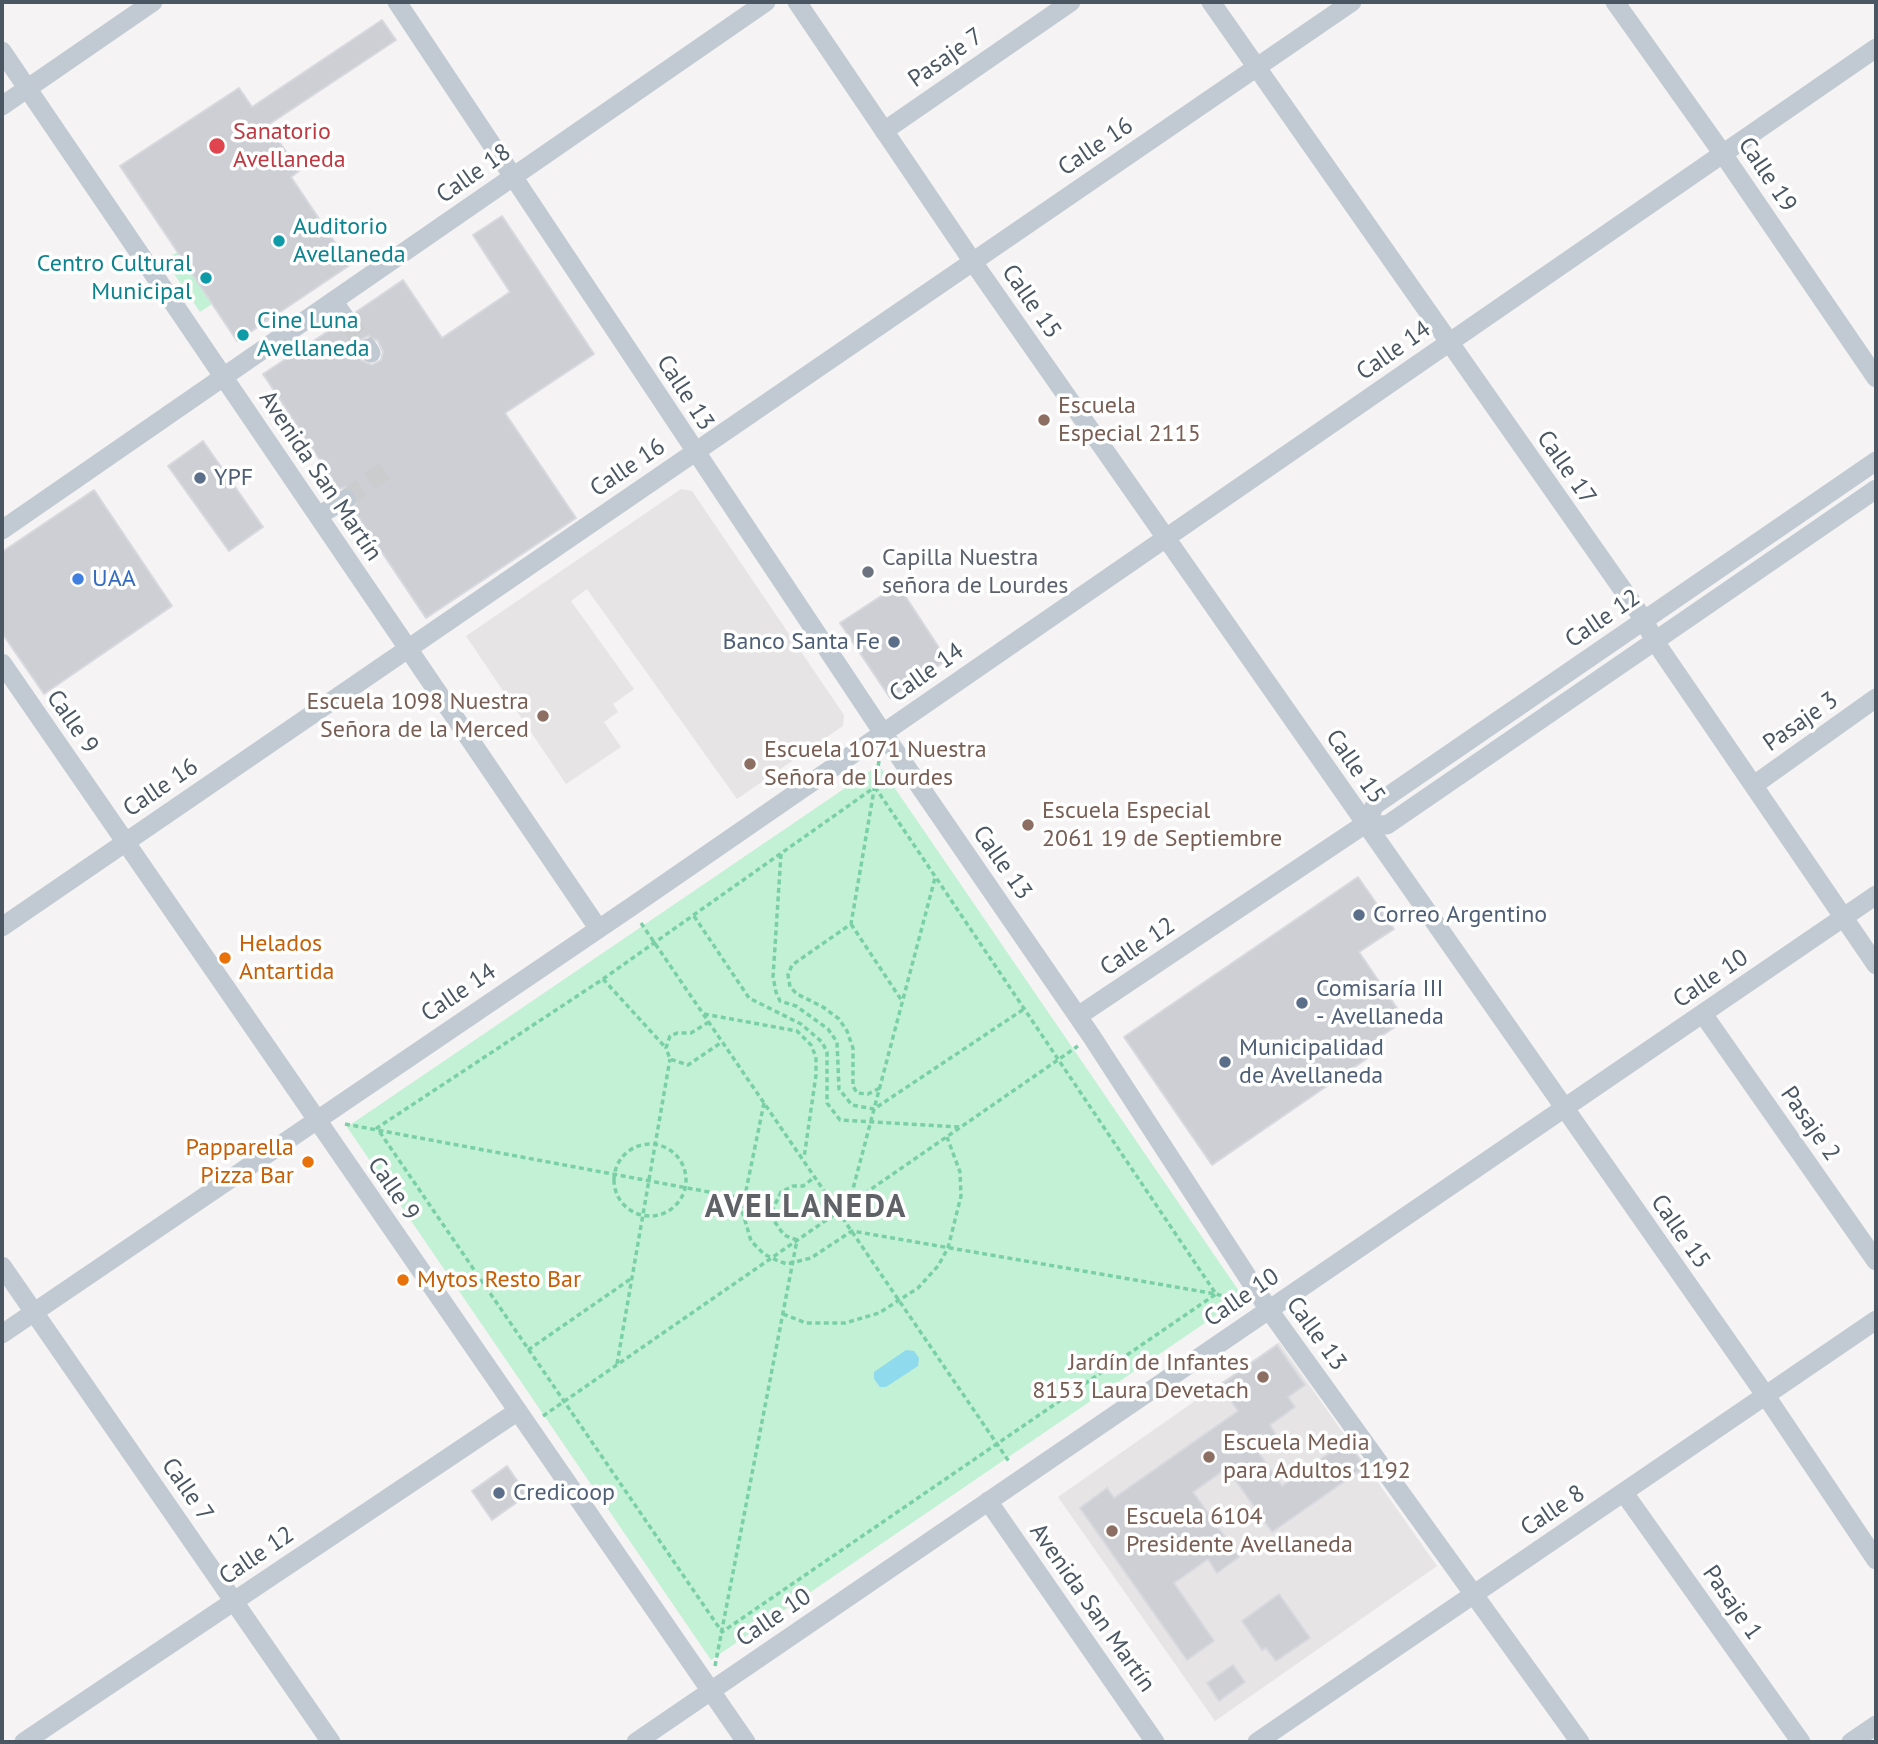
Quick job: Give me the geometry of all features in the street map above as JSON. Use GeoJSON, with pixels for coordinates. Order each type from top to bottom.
{"type":"FeatureCollection","features":[{"type":"Feature","properties":{"kind":"street"},"geometry":{"type":"LineString","coordinates":[[2,106],[153,2]]}},
{"type":"Feature","properties":{"kind":"street","name":"Calle 13"},"geometry":{"type":"LineString","coordinates":[[397,2],[883,733],[1092,1037],[1269,1310],[1580,1742]]}},
{"type":"Feature","properties":{"kind":"street","name":"Calle 18"},"geometry":{"type":"LineString","coordinates":[[2,530],[766,2]]}},
{"type":"Feature","properties":{"kind":"street","name":"Calle 15"},"geometry":{"type":"LineString","coordinates":[[797,2],[973,262],[1766,1396],[1876,1560]]}},
{"type":"Feature","properties":{"kind":"street","name":"Pasaje 7"},"geometry":{"type":"LineString","coordinates":[[884,131],[1071,2]]}},
{"type":"Feature","properties":{"kind":"street","name":"Calle 17"},"geometry":{"type":"LineString","coordinates":[[1211,2],[1447,344],[1644,620],[1654,640],[1876,965]]}},
{"type":"Feature","properties":{"kind":"street","name":"Calle 16"},"geometry":{"type":"LineString","coordinates":[[2,927],[1352,2]]}},
{"type":"Feature","properties":{"kind":"street","name":"Calle 19"},"geometry":{"type":"LineString","coordinates":[[1615,2],[1723,153],[1876,378]]}},
{"type":"Feature","properties":{"kind":"street","name":"Calle 14"},"geometry":{"type":"LineString","coordinates":[[2,1334],[631,907],[1876,48]]}},
{"type":"Feature","properties":{"kind":"street","name":"Avenida San Martín"},"geometry":{"type":"LineString","coordinates":[[2,51],[598,928]]}},
{"type":"Feature","properties":{"kind":"street"},"geometry":{"type":"LineString","coordinates":[[333,301],[346,318]]}},
{"type":"Feature","properties":{"kind":"street","name":"Calle 12"},"geometry":{"type":"LineString","coordinates":[[1077,1017],[1365,824],[1375,805],[1876,461]]}},
{"type":"Feature","properties":{"kind":"street","name":"Calle 12"},"geometry":{"type":"LineString","coordinates":[[1365,824],[1387,825],[1876,489]]}},
{"type":"Feature","properties":{"kind":"street"},"geometry":{"type":"LineString","coordinates":[[318,516],[346,499]]}},
{"type":"Feature","properties":{"kind":"street","name":"Calle 9"},"geometry":{"type":"LineString","coordinates":[[2,663],[746,1742]]}},
{"type":"Feature","properties":{"kind":"street","name":"Pasaje 3"},"geometry":{"type":"LineString","coordinates":[[1754,785],[1876,698]]}},
{"type":"Feature","properties":{"kind":"street","name":"Calle 10"},"geometry":{"type":"LineString","coordinates":[[636,1742],[1876,895]]}},
{"type":"Feature","properties":{"kind":"street","name":"Pasaje 2"},"geometry":{"type":"LineString","coordinates":[[1703,1014],[1876,1261]]}},
{"type":"Feature","properties":{"kind":"street","name":"Calle 7"},"geometry":{"type":"LineString","coordinates":[[2,1266],[331,1742]]}},
{"type":"Feature","properties":{"kind":"street","name":"Calle 8"},"geometry":{"type":"LineString","coordinates":[[1257,1742],[1876,1320]]}},
{"type":"Feature","properties":{"kind":"street","name":"Calle 12"},"geometry":{"type":"LineString","coordinates":[[24,1742],[234,1601],[523,1419]]}},
{"type":"Feature","properties":{"kind":"street","name":"Pasaje 1"},"geometry":{"type":"LineString","coordinates":[[1624,1493],[1801,1742]]}},
{"type":"Feature","properties":{"kind":"street","name":"Avenida San Martín"},"geometry":{"type":"LineString","coordinates":[[988,1502],[1155,1742]]}},
{"type":"Feature","properties":{"kind":"street"},"geometry":{"type":"LineString","coordinates":[[1850,1742],[1876,1725]]}},
{"type":"Feature","properties":{"kind":"path"},"geometry":{"type":"LineString","coordinates":[[883,733],[851,924],[902,1001]]}},
{"type":"Feature","properties":{"kind":"path"},"geometry":{"type":"LineString","coordinates":[[377,1128],[694,916],[875,787]]}},
{"type":"Feature","properties":{"kind":"path"},"geometry":{"type":"LineString","coordinates":[[875,787],[1216,1294]]}},
{"type":"Feature","properties":{"kind":"path"},"geometry":{"type":"LineString","coordinates":[[782,855],[773,977],[776,992],[780,1000],[796,1006],[828,1029],[837,1042],[839,1089],[852,1105],[874,1109],[1024,1009]]}},
{"type":"Feature","properties":{"kind":"path"},"geometry":{"type":"LineString","coordinates":[[848,1205],[935,878]]}},
{"type":"Feature","properties":{"kind":"path"},"geometry":{"type":"LineString","coordinates":[[631,907],[1020,1479]]}},
{"type":"Feature","properties":{"kind":"path"},"geometry":{"type":"LineString","coordinates":[[694,916],[748,998],[801,1024],[822,1042],[827,1052],[827,1103],[832,1113],[840,1120],[962,1127]]}},
{"type":"Feature","properties":{"kind":"path"},"geometry":{"type":"LineString","coordinates":[[851,924],[792,965],[788,975],[790,987],[839,1019],[853,1048],[853,1086],[857,1093],[868,1094],[880,1088]]}},
{"type":"Feature","properties":{"kind":"path"},"geometry":{"type":"LineString","coordinates":[[603,978],[666,1048],[670,1059],[617,1364]]}},
{"type":"Feature","properties":{"kind":"path"},"geometry":{"type":"LineString","coordinates":[[704,1014],[797,1031],[811,1045],[816,1058],[816,1075],[803,1160]]}},
{"type":"Feature","properties":{"kind":"path"},"geometry":{"type":"LineString","coordinates":[[666,1048],[670,1036],[677,1032],[691,1033],[709,1022]]}},
{"type":"Feature","properties":{"kind":"path"},"geometry":{"type":"LineString","coordinates":[[523,1419],[563,1402],[1092,1037]]}},
{"type":"Feature","properties":{"kind":"path"},"geometry":{"type":"LineString","coordinates":[[670,1059],[688,1065],[722,1042]]}},
{"type":"Feature","properties":{"kind":"path"},"geometry":{"type":"LineString","coordinates":[[764,1103],[744,1198],[745,1226],[751,1241],[771,1258],[792,1263],[811,1258],[852,1231],[1216,1294],[1269,1310]]}},
{"type":"Feature","properties":{"kind":"path"},"geometry":{"type":"LineString","coordinates":[[315,1119],[377,1128],[773,1204]]}},
{"type":"Feature","properties":{"kind":"path"},"geometry":{"type":"LineString","coordinates":[[377,1128],[722,1632]]}},
{"type":"Feature","properties":{"kind":"path"},"geometry":{"type":"LineString","coordinates":[[783,1314],[806,1323],[845,1323],[879,1313],[899,1303],[938,1266],[948,1248],[961,1196],[960,1172],[947,1137]]}},
{"type":"Feature","properties":{"kind":"path"},"geometry":{"type":"LineString","coordinates":[[656,1144],[671,1150],[680,1158],[685,1168],[685,1187],[678,1203],[668,1212],[644,1216],[623,1203],[616,1192],[615,1175],[620,1159],[628,1150],[638,1145],[656,1144]]}},
{"type":"Feature","properties":{"kind":"path"},"geometry":{"type":"LineString","coordinates":[[797,1240],[783,1235],[775,1227],[770,1215],[773,1204],[781,1192],[793,1186],[803,1186],[815,1177]]}},
{"type":"Feature","properties":{"kind":"path"},"geometry":{"type":"LineString","coordinates":[[711,1690],[797,1240]]}},
{"type":"Feature","properties":{"kind":"path"},"geometry":{"type":"LineString","coordinates":[[528,1350],[632,1278]]}},
{"type":"Feature","properties":{"kind":"path"},"geometry":{"type":"LineString","coordinates":[[722,1632],[1216,1294]]}},
{"type":"Feature","properties":{"kind":"shaded area"},"geometry":{"type":"Polygon","coordinates":[[[681,489],[692,491],[844,715],[843,726],[737,799],[587,589],[571,601],[634,689],[613,704],[618,712],[604,722],[621,747],[566,784],[466,636],[681,489]]]}},
{"type":"Feature","properties":{"kind":"shaded area"},"geometry":{"type":"Polygon","coordinates":[[[1279,1342],[1437,1566],[1215,1721],[1058,1497],[1279,1342]]]}},
{"type":"Feature","properties":{"kind":"green space"},"geometry":{"type":"Polygon","coordinates":[[[178,252],[212,304],[200,312],[164,259],[178,252]]]}},
{"type":"Feature","properties":{"kind":"green space"},"geometry":{"type":"Polygon","coordinates":[[[879,765],[1243,1297],[711,1660],[347,1127],[879,765]]]}},
{"type":"Feature","properties":{"kind":"water"},"geometry":{"type":"Polygon","coordinates":[[[906,1350],[914,1351],[919,1358],[918,1366],[886,1387],[880,1387],[874,1379],[874,1372],[906,1350]]]}},
{"type":"Feature","properties":{"kind":"building"},"geometry":{"type":"Polygon","coordinates":[[[382,20],[396,40],[268,125],[299,171],[291,177],[350,265],[237,341],[120,166],[239,88],[252,107],[382,20]]]}},
{"type":"Feature","properties":{"kind":"building"},"geometry":{"type":"Polygon","coordinates":[[[502,216],[594,354],[505,413],[576,518],[426,618],[353,509],[358,499],[356,492],[346,487],[339,489],[263,374],[336,326],[342,330],[353,329],[357,323],[356,312],[403,280],[442,338],[510,292],[473,235],[502,216]],[[368,336],[358,341],[356,349],[361,360],[372,365],[381,360],[383,352],[378,341],[368,336]]]}},
{"type":"Feature","properties":{"kind":"building"},"geometry":{"type":"Polygon","coordinates":[[[203,441],[263,527],[229,551],[168,466],[203,441]]]}},
{"type":"Feature","properties":{"kind":"building","name":"UAA"},"geometry":{"type":"Polygon","coordinates":[[[94,490],[172,606],[44,694],[2,633],[2,552],[94,490]]]}},
{"type":"Feature","properties":{"kind":"building","name":"Banco Santa Fe"},"geometry":{"type":"Polygon","coordinates":[[[898,585],[947,660],[890,698],[840,623],[898,585]]]}},
{"type":"Feature","properties":{"kind":"building"},"geometry":{"type":"Polygon","coordinates":[[[1358,877],[1394,929],[1359,952],[1405,1020],[1367,1046],[1372,1055],[1212,1165],[1124,1037],[1358,877]]]}},
{"type":"Feature","properties":{"kind":"building"},"geometry":{"type":"Polygon","coordinates":[[[1277,1345],[1305,1385],[1288,1397],[1295,1407],[1270,1425],[1278,1438],[1258,1452],[1282,1486],[1347,1441],[1365,1467],[1272,1532],[1227,1468],[1193,1492],[1239,1557],[1217,1573],[1208,1559],[1174,1583],[1214,1641],[1187,1660],[1080,1508],[1107,1488],[1114,1498],[1238,1411],[1220,1385],[1277,1345]]]}},
{"type":"Feature","properties":{"kind":"building","name":"Credicoop"},"geometry":{"type":"Polygon","coordinates":[[[507,1466],[527,1495],[492,1520],[472,1491],[507,1466]]]}},
{"type":"Feature","properties":{"kind":"building"},"geometry":{"type":"Polygon","coordinates":[[[1279,1594],[1310,1638],[1276,1661],[1266,1648],[1262,1650],[1242,1621],[1279,1594]]]}},
{"type":"Feature","properties":{"kind":"building"},"geometry":{"type":"Polygon","coordinates":[[[1233,1665],[1245,1682],[1219,1701],[1207,1683],[1233,1665]]]}},
{"type":"Feature","properties":{"kind":"tunnel"},"geometry":{"type":"LineString","coordinates":[[346,319],[368,348]]}},
{"type":"Feature","properties":{"kind":"tunnel"},"geometry":{"type":"LineString","coordinates":[[346,499],[385,470]]}},
{"type":"Feature","properties":{"kind":"place","name":"Sanatorio Avellaneda"},"geometry":{"type":"Point","coordinates":[217,146]}},
{"type":"Feature","properties":{"kind":"place","name":"Auditorio Avellaneda"},"geometry":{"type":"Point","coordinates":[279,241]}},
{"type":"Feature","properties":{"kind":"place","name":"Centro Cultural Municipal"},"geometry":{"type":"Point","coordinates":[206,278]}},
{"type":"Feature","properties":{"kind":"place","name":"Cine Luna Avellaneda"},"geometry":{"type":"Point","coordinates":[243,335]}},
{"type":"Feature","properties":{"kind":"place","name":"Escuela Especial 2115"},"geometry":{"type":"Point","coordinates":[1044,420]}},
{"type":"Feature","properties":{"kind":"place","name":"YPF"},"geometry":{"type":"Point","coordinates":[200,478]}},
{"type":"Feature","properties":{"kind":"place","name":"Capilla Nuestra señora de Lourdes"},"geometry":{"type":"Point","coordinates":[868,572]}},
{"type":"Feature","properties":{"kind":"place","name":"UAA"},"geometry":{"type":"Point","coordinates":[78,579]}},
{"type":"Feature","properties":{"kind":"place","name":"Banco Santa Fe"},"geometry":{"type":"Point","coordinates":[894,642]}},
{"type":"Feature","properties":{"kind":"place","name":"Escuela 1098 Nuestra Señora de la Merced"},"geometry":{"type":"Point","coordinates":[543,716]}},
{"type":"Feature","properties":{"kind":"place","name":"Escuela 1071 Nuestra Señora de Lourdes"},"geometry":{"type":"Point","coordinates":[750,764]}},
{"type":"Feature","properties":{"kind":"place","name":"Escuela Especial 2061 19 de Septiembre"},"geometry":{"type":"Point","coordinates":[1028,825]}},
{"type":"Feature","properties":{"kind":"place","name":"Correo Argentino"},"geometry":{"type":"Point","coordinates":[1359,915]}},
{"type":"Feature","properties":{"kind":"place","name":"Helados Antartida"},"geometry":{"type":"Point","coordinates":[225,958]}},
{"type":"Feature","properties":{"kind":"place","name":"Comisaría III - Avellaneda"},"geometry":{"type":"Point","coordinates":[1302,1003]}},
{"type":"Feature","properties":{"kind":"place","name":"Municipalidad de Avellaneda"},"geometry":{"type":"Point","coordinates":[1225,1062]}},
{"type":"Feature","properties":{"kind":"place","name":"Papparella Pizza Bar"},"geometry":{"type":"Point","coordinates":[308,1162]}},
{"type":"Feature","properties":{"kind":"place","name":"Mytos Resto Bar"},"geometry":{"type":"Point","coordinates":[403,1280]}},
{"type":"Feature","properties":{"kind":"place","name":"Jardín de Infantes 8153 Laura Devetach"},"geometry":{"type":"Point","coordinates":[1263,1377]}},
{"type":"Feature","properties":{"kind":"place","name":"Escuela Media para Adultos 1192"},"geometry":{"type":"Point","coordinates":[1209,1457]}},
{"type":"Feature","properties":{"kind":"place","name":"Credicoop"},"geometry":{"type":"Point","coordinates":[499,1493]}},
{"type":"Feature","properties":{"kind":"place","name":"Escuela 6104 Presidente Avellaneda"},"geometry":{"type":"Point","coordinates":[1112,1531]}},
{"type":"Feature","properties":{"kind":"district","name":"AVELLANEDA"},"geometry":{"type":"Point","coordinates":[806,1208]}}]}
